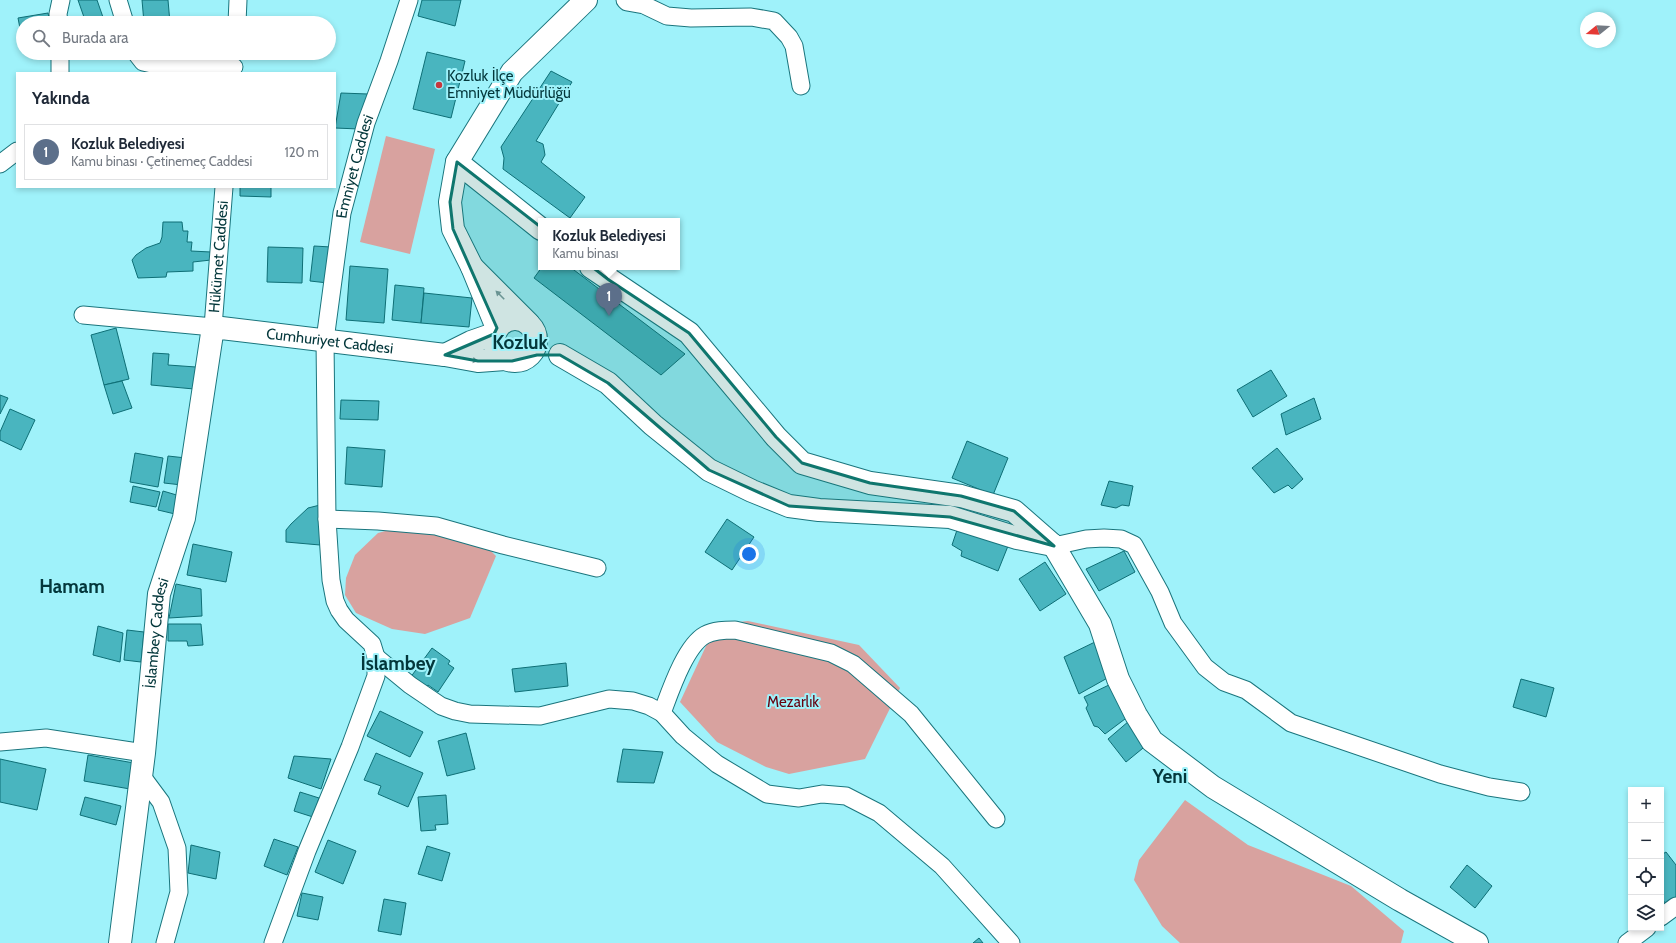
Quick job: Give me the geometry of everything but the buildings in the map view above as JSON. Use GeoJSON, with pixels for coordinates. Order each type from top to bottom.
{"type":"FeatureCollection","features":[{"type":"Feature","properties":{"kind":"street"},"geometry":{"type":"LineString","coordinates":[[58,16],[61,0]]}},
{"type":"Feature","properties":{"kind":"street"},"geometry":{"type":"LineString","coordinates":[[118,0],[123,16]]}},
{"type":"Feature","properties":{"kind":"street"},"geometry":{"type":"LineString","coordinates":[[237,16],[238,0]]}},
{"type":"Feature","properties":{"kind":"street","name":"Emniyet Caddesi"},"geometry":{"type":"LineString","coordinates":[[376,656],[372,644],[346,620],[335,601],[331,580],[327,519],[325,340],[342,213],[366,123],[389,61],[409,0]]}},
{"type":"Feature","properties":{"kind":"street"},"geometry":{"type":"LineString","coordinates":[[496,331],[472,267],[453,229],[450,202],[457,162],[512,72],[586,0]]}},
{"type":"Feature","properties":{"kind":"street"},"geometry":{"type":"LineString","coordinates":[[625,0],[627,2],[644,5],[667,16],[691,18],[752,18],[774,21],[789,37],[794,46],[801,86]]}},
{"type":"Feature","properties":{"kind":"street"},"geometry":{"type":"LineString","coordinates":[[60,60],[60,72]]}},
{"type":"Feature","properties":{"kind":"street"},"geometry":{"type":"LineString","coordinates":[[141,60],[143,62],[170,68],[234,64]]}},
{"type":"Feature","properties":{"kind":"street"},"geometry":{"type":"LineString","coordinates":[[0,164],[16,152]]}},
{"type":"Feature","properties":{"kind":"street"},"geometry":{"type":"LineString","coordinates":[[457,162],[538,227]]}},
{"type":"Feature","properties":{"kind":"street","name":"Hükümet Caddesi"},"geometry":{"type":"LineString","coordinates":[[213,327],[224,188]]}},
{"type":"Feature","properties":{"kind":"street"},"geometry":{"type":"LineString","coordinates":[[472,267],[560,355],[608,383],[653,425],[709,470],[752,491],[789,506],[819,510],[950,517],[1017,538],[1054,546],[1086,539],[1104,538],[1121,539],[1134,544],[1160,592],[1173,623],[1205,667],[1224,682],[1246,690],[1291,723],[1440,774],[1489,787],[1521,792]]}},
{"type":"Feature","properties":{"kind":"street"},"geometry":{"type":"LineString","coordinates":[[595,270],[689,333],[776,437],[802,463],[870,483],[961,496],[1014,511],[1054,546],[1100,624],[1118,679],[1136,715],[1152,741],[1213,787],[1400,900],[1477,943]]}},
{"type":"Feature","properties":{"kind":"street"},"geometry":{"type":"LineString","coordinates":[[83,315],[213,327]]}},
{"type":"Feature","properties":{"kind":"street"},"geometry":{"type":"LineString","coordinates":[[515,318],[522,319],[530,325],[536,334],[536,341],[531,354],[515,359],[495,348],[494,341],[496,331],[502,323],[515,318]]}},
{"type":"Feature","properties":{"kind":"street","name":"Cumhuriyet Caddesi"},"geometry":{"type":"LineString","coordinates":[[213,327],[445,355],[478,361],[515,359],[537,355],[560,355]]}},
{"type":"Feature","properties":{"kind":"street","name":"İslambey Caddesi"},"geometry":{"type":"LineString","coordinates":[[120,943],[144,753],[159,594],[184,518],[213,327]]}},
{"type":"Feature","properties":{"kind":"street"},"geometry":{"type":"LineString","coordinates":[[445,355],[496,331]]}},
{"type":"Feature","properties":{"kind":"street"},"geometry":{"type":"LineString","coordinates":[[327,519],[378,521],[436,526],[510,547],[597,568]]}},
{"type":"Feature","properties":{"kind":"street"},"geometry":{"type":"LineString","coordinates":[[662,713],[684,659],[698,640],[705,635],[719,630],[735,630],[831,653],[853,664],[911,714],[996,819]]}},
{"type":"Feature","properties":{"kind":"street"},"geometry":{"type":"LineString","coordinates":[[376,656],[410,684],[441,706],[470,714],[540,716],[609,699],[633,701],[649,706],[662,713],[683,736],[717,764],[767,794],[799,798],[822,794],[846,796],[879,814],[942,866],[1011,943]]}},
{"type":"Feature","properties":{"kind":"street"},"geometry":{"type":"LineString","coordinates":[[273,943],[307,851],[350,748],[376,676],[376,656]]}},
{"type":"Feature","properties":{"kind":"street"},"geometry":{"type":"LineString","coordinates":[[0,742],[46,738],[144,753]]}},
{"type":"Feature","properties":{"kind":"street"},"geometry":{"type":"LineString","coordinates":[[141,775],[162,802],[177,848],[179,892],[165,943]]}},
{"type":"Feature","properties":{"kind":"street"},"geometry":{"type":"LineString","coordinates":[[1664,915],[1676,906]]}},
{"type":"Feature","properties":{"kind":"street"},"geometry":{"type":"LineString","coordinates":[[1627,943],[1643,931]]}},
{"type":"Feature","properties":{"kind":"highlighted area"},"geometry":{"type":"Polygon","coordinates":[[[457,162],[609,280],[689,333],[776,437],[802,463],[870,483],[961,496],[1014,511],[1054,546],[950,517],[789,506],[709,470],[608,383],[560,355],[537,355],[512,361],[478,361],[445,355],[494,334],[497,328],[453,229],[450,202],[457,162]]]}},
{"type":"Feature","properties":{"kind":"green space"},"geometry":{"type":"Polygon","coordinates":[[[386,136],[435,149],[410,254],[360,242],[386,136]]]}},
{"type":"Feature","properties":{"kind":"green space"},"geometry":{"type":"Polygon","coordinates":[[[396,528],[426,528],[483,543],[496,556],[470,618],[425,634],[392,629],[356,613],[345,595],[346,578],[355,555],[378,533],[396,528]]]}},
{"type":"Feature","properties":{"kind":"green space","name":"Mezarlık"},"geometry":{"type":"Polygon","coordinates":[[[748,621],[859,645],[900,688],[865,759],[789,774],[766,767],[717,742],[680,702],[713,631],[729,623],[748,621]]]}},
{"type":"Feature","properties":{"kind":"green space"},"geometry":{"type":"Polygon","coordinates":[[[1185,800],[1248,845],[1351,886],[1404,931],[1401,943],[1180,943],[1162,926],[1134,880],[1139,860],[1185,800]]]}},
{"type":"Feature","properties":{"kind":"place","name":"Kozluk İlçe Emniyet Müdürlüğü"},"geometry":{"type":"Point","coordinates":[439,85]}},
{"type":"Feature","properties":{"kind":"place","name":"Kozluk Belediyesi"},"geometry":{"type":"Point","coordinates":[609,316]}},
{"type":"Feature","properties":{"kind":"district","name":"Kozluk"},"geometry":{"type":"Point","coordinates":[520,342]}},
{"type":"Feature","properties":{"kind":"district","name":"Hamam"},"geometry":{"type":"Point","coordinates":[72,586]}},
{"type":"Feature","properties":{"kind":"district","name":"İslambey"},"geometry":{"type":"Point","coordinates":[398,663]}},
{"type":"Feature","properties":{"kind":"district","name":"Yeni"},"geometry":{"type":"Point","coordinates":[1170,776]}}]}
